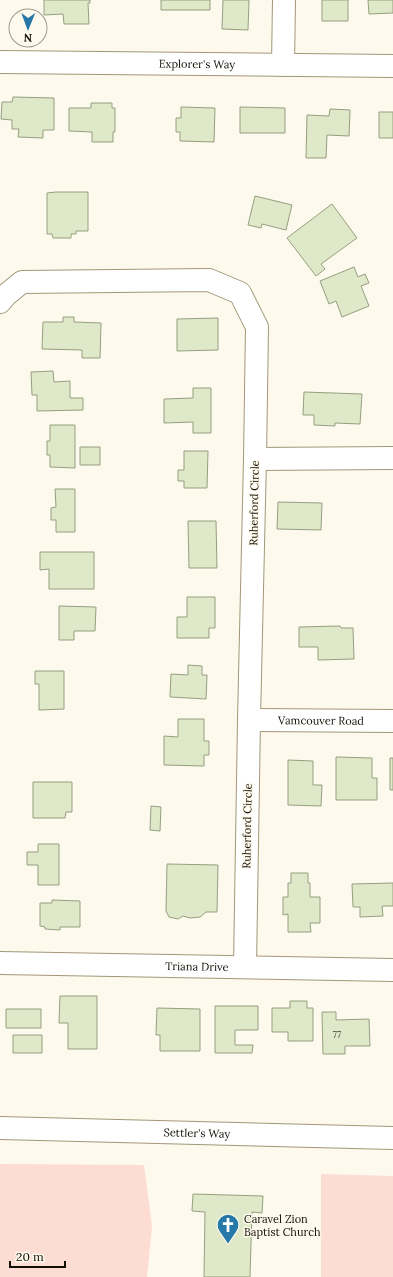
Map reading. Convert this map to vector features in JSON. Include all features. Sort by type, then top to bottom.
[{"type":"street","points":[[283,65],[284,0]]},
{"type":"street","name":"Explorer's Way","points":[[0,62],[393,66]]},
{"type":"street","name":"Ruherford Circle","points":[[0,302],[22,282],[209,280],[240,293],[257,327],[256,459],[249,720],[245,967]]},
{"type":"street","points":[[256,459],[393,458]]},
{"type":"street","name":"Vamcouver Road","points":[[249,720],[393,721]]},
{"type":"street","name":"Triana Drive","points":[[0,963],[393,970]]},
{"type":"street","name":"Settler's Way","points":[[0,1128],[393,1138]]},
{"type":"shaded area","points":[[0,1164],[144,1165],[152,1226],[147,1277],[0,1277]]},
{"type":"shaded area","points":[[321,1174],[393,1176],[393,1277],[321,1277]]},
{"type":"building","points":[[44,0],[90,0],[90,3],[88,3],[89,24],[64,24],[63,14],[48,15],[48,8],[44,8]]},
{"type":"building","points":[[161,0],[210,0],[210,10],[161,10]]},
{"type":"building","points":[[223,0],[249,0],[248,30],[222,29]]},
{"type":"building","points":[[322,0],[348,0],[348,21],[322,21]]},
{"type":"building","points":[[368,0],[393,0],[393,13],[369,14]]},
{"type":"building","points":[[13,97],[54,98],[54,130],[43,130],[43,138],[18,137],[19,129],[12,129],[12,120],[1,119],[2,102],[12,102]]},
{"type":"building","points":[[91,103],[112,103],[112,108],[115,108],[115,132],[113,132],[113,142],[92,142],[92,132],[69,131],[69,108],[91,108]]},
{"type":"building","points":[[181,107],[215,108],[214,142],[180,141],[180,132],[176,132],[176,118],[181,118]]},
{"type":"building","points":[[240,107],[285,108],[285,133],[240,133]]},
{"type":"building","points":[[330,109],[350,110],[349,136],[327,135],[326,158],[306,158],[307,115],[329,116]]},
{"type":"building","points":[[379,112],[393,112],[393,138],[379,138]]},
{"type":"building","points":[[88,192],[88,231],[76,231],[76,234],[71,234],[71,238],[53,238],[52,234],[47,234],[47,193]]},
{"type":"building","points":[[255,196],[292,205],[286,230],[262,224],[261,228],[248,225]]},
{"type":"building","points":[[332,204],[357,238],[321,264],[325,269],[316,276],[287,238]]},
{"type":"building","points":[[354,267],[358,277],[365,274],[369,283],[361,286],[369,306],[342,317],[336,301],[329,304],[320,281]]},
{"type":"building","points":[[63,317],[74,317],[74,322],[101,323],[100,358],[82,358],[82,350],[42,349],[43,322],[63,322]]},
{"type":"building","points":[[218,318],[218,350],[177,351],[177,319]]},
{"type":"building","points":[[53,371],[54,382],[70,381],[70,398],[83,398],[83,410],[37,411],[37,395],[32,395],[31,372]]},
{"type":"building","points":[[193,388],[211,388],[211,433],[193,433],[193,422],[164,423],[164,399],[193,398]]},
{"type":"building","points":[[304,392],[362,394],[360,424],[335,423],[335,426],[314,425],[314,415],[303,415]]},
{"type":"building","points":[[50,425],[75,425],[75,468],[50,467],[50,455],[47,455],[47,441],[50,441]]},
{"type":"building","points":[[80,447],[100,447],[100,465],[80,465]]},
{"type":"building","points":[[184,451],[208,451],[207,488],[184,488],[184,481],[178,481],[178,470],[184,470]]},
{"type":"building","points":[[55,489],[75,489],[75,532],[56,532],[56,520],[51,520],[51,508],[56,507]]},
{"type":"building","points":[[278,502],[322,503],[321,530],[277,529]]},
{"type":"building","points":[[188,521],[216,521],[217,568],[189,568]]},
{"type":"building","points":[[40,552],[94,552],[94,589],[49,589],[49,569],[40,570]]},
{"type":"building","points":[[187,597],[215,597],[215,628],[209,628],[209,638],[177,638],[177,617],[187,617]]},
{"type":"building","points":[[59,606],[96,607],[95,631],[74,631],[74,640],[59,640]]},
{"type":"building","points":[[340,626],[341,628],[353,628],[354,659],[318,660],[318,647],[299,647],[299,627]]},
{"type":"building","points":[[188,665],[202,666],[202,675],[207,675],[206,699],[170,697],[171,674],[188,675]]},
{"type":"building","points":[[35,671],[64,671],[64,709],[39,710],[39,684],[35,684]]},
{"type":"building","points":[[178,719],[204,719],[204,741],[209,741],[209,755],[204,755],[204,766],[164,765],[164,736],[178,737]]},
{"type":"building","points":[[336,757],[372,758],[372,778],[377,778],[377,800],[336,800]]},
{"type":"building","points":[[390,758],[393,758],[393,790],[390,790]]},
{"type":"building","points":[[288,760],[313,761],[313,785],[322,785],[321,806],[288,805]]},
{"type":"building","points":[[33,782],[72,782],[72,812],[66,812],[65,818],[33,818]]},
{"type":"building","points":[[151,806],[161,807],[160,831],[150,830]]},
{"type":"building","points":[[38,844],[59,844],[59,885],[38,885],[38,865],[27,865],[27,852],[38,852]]},
{"type":"building","points":[[167,864],[218,865],[217,912],[206,912],[200,917],[190,918],[183,916],[178,919],[169,917],[166,911]]},
{"type":"building","points":[[291,873],[308,873],[310,897],[320,897],[320,923],[310,923],[311,932],[288,932],[288,914],[283,915],[283,897],[288,897],[288,883],[291,883]]},
{"type":"building","points":[[393,883],[393,906],[382,906],[383,916],[360,917],[360,907],[353,907],[352,884]]},
{"type":"building","points":[[52,900],[80,901],[80,927],[60,927],[60,930],[45,929],[45,927],[40,926],[40,903],[52,903]]},
{"type":"building","points":[[60,996],[97,996],[97,1049],[68,1049],[68,1023],[59,1023]]},
{"type":"building","points":[[290,1001],[307,1001],[307,1008],[313,1008],[313,1041],[288,1041],[288,1032],[272,1032],[272,1008],[290,1008]]},
{"type":"building","points":[[215,1006],[258,1006],[258,1030],[235,1030],[235,1045],[253,1045],[252,1053],[215,1053]]},
{"type":"building","points":[[157,1008],[200,1009],[200,1051],[160,1051],[160,1035],[156,1035]]},
{"type":"building","points":[[6,1009],[41,1009],[41,1028],[6,1028]]},
{"type":"building","points":[[322,1012],[336,1012],[336,1020],[369,1019],[370,1046],[345,1046],[345,1054],[323,1054]]},
{"type":"building","points":[[13,1035],[42,1035],[42,1053],[13,1053]]},
{"type":"building","name":"Caravel Zion Baptist Church","points":[[193,1194],[263,1196],[262,1213],[252,1212],[250,1277],[204,1277],[205,1212],[192,1211]]},
{"type":"place","name":"Caravel Zion Baptist Church","points":[[228,1244]]}]
